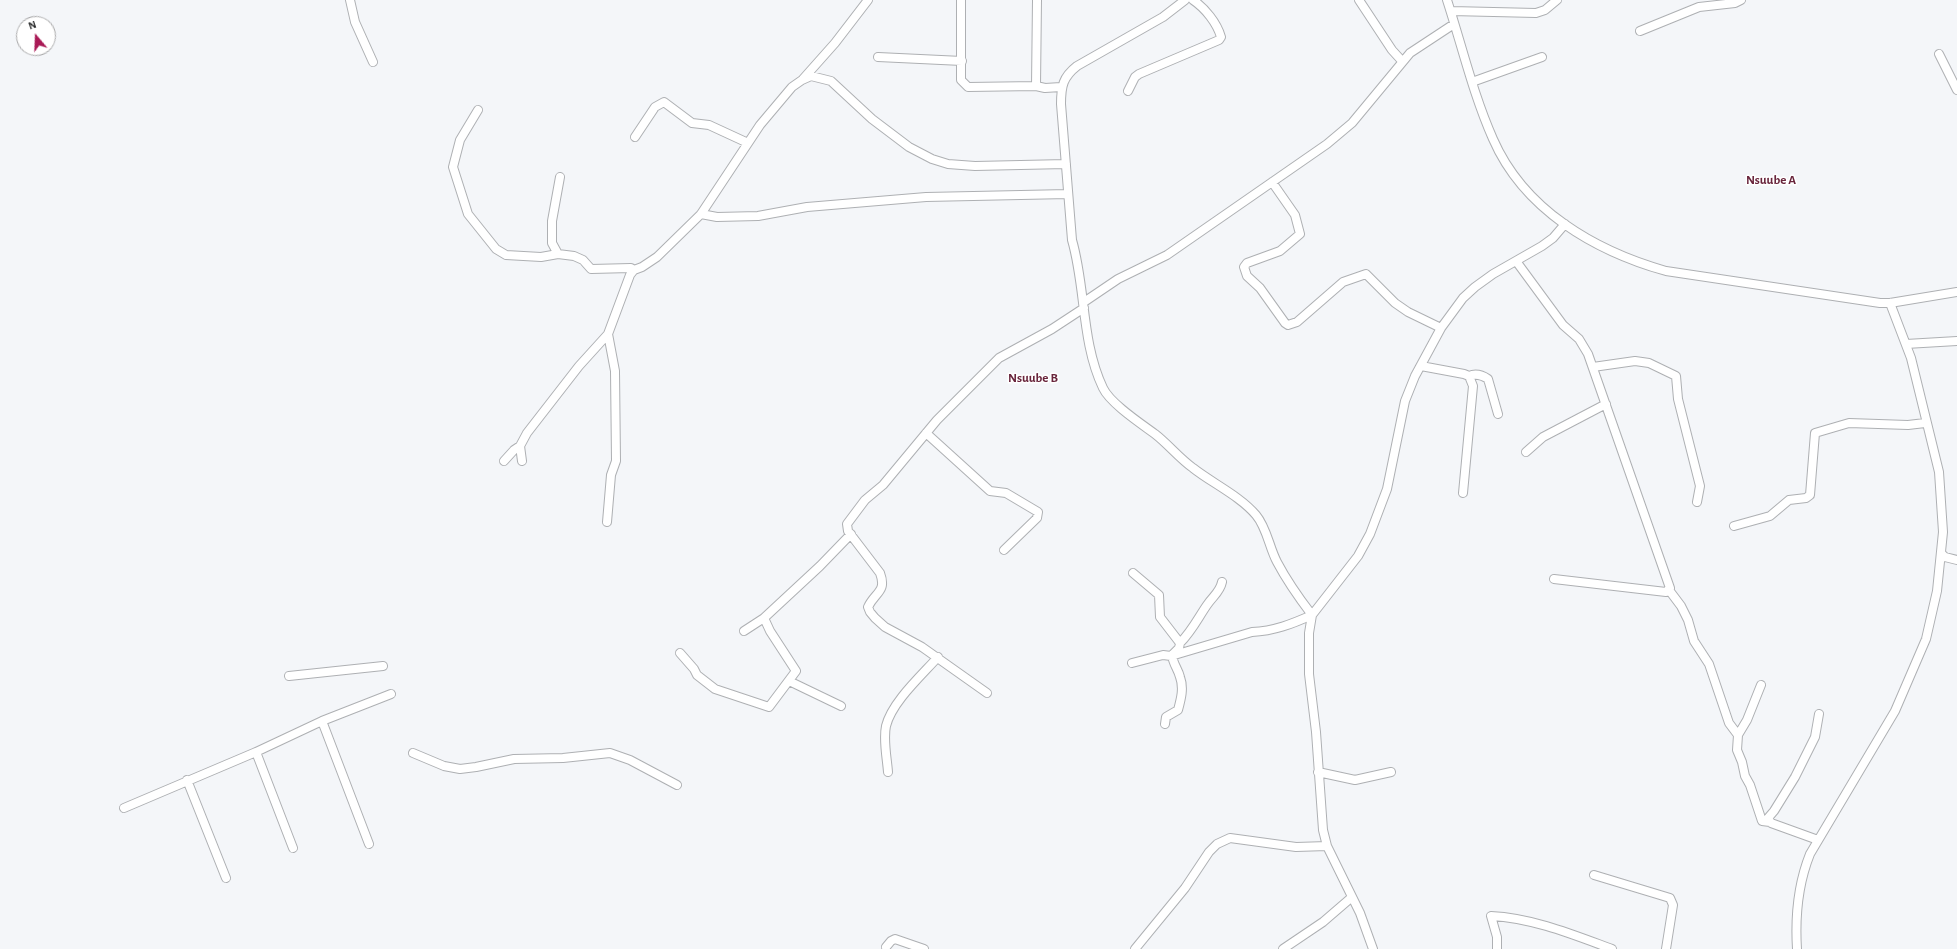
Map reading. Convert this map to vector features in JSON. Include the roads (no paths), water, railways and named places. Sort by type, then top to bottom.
[{"type":"street","points":[[350,0],[355,22],[372,62]]},
{"type":"street","points":[[802,80],[835,43],[868,0]]},
{"type":"street","points":[[961,0],[961,80],[968,87],[1061,87]]},
{"type":"street","points":[[1036,86],[1037,0]]},
{"type":"street","points":[[1185,0],[1163,17],[1077,66],[1068,73],[1061,87],[1061,104],[1072,240],[1077,255],[1086,330],[1093,364],[1104,390],[1128,415],[1165,441],[1192,467],[1228,492],[1256,515],[1276,561],[1297,595],[1312,615]]},
{"type":"street","points":[[1128,91],[1135,77],[1139,74],[1219,40],[1221,37],[1216,26],[1204,9],[1193,0]]},
{"type":"street","points":[[1359,0],[1392,50],[1402,61]]},
{"type":"street","points":[[1447,0],[1472,82],[1493,140],[1511,169],[1526,190],[1543,208],[1564,224],[1611,252],[1637,262],[1666,270],[1786,289],[1890,303],[1957,292]]},
{"type":"street","points":[[1451,11],[1536,13],[1545,10],[1556,0]]},
{"type":"street","points":[[1640,31],[1699,7],[1728,4],[1741,0]]},
{"type":"street","points":[[987,693],[922,647],[885,627],[870,612],[869,604],[881,590],[882,579],[880,573],[851,534],[847,527],[848,521],[866,500],[883,486],[936,420],[999,358],[1052,329],[1118,279],[1167,255],[1340,134],[1375,96],[1402,61],[1418,46],[1454,24]]},
{"type":"street","points":[[1938,54],[1957,90]]},
{"type":"street","points":[[878,57],[962,61]]},
{"type":"street","points":[[1472,82],[1542,57]]},
{"type":"street","points":[[504,461],[520,446],[527,433],[579,366],[608,334],[627,279],[634,270],[642,267],[657,257],[701,214],[760,125],[792,87],[802,80],[811,76],[831,81],[872,119],[910,148],[948,164],[975,166],[1066,164]]},
{"type":"street","points":[[635,138],[655,107],[664,102],[668,103],[692,123],[709,125],[748,143]]},
{"type":"street","points":[[478,110],[460,140],[453,167],[468,214],[496,249],[506,255],[541,257],[558,254],[574,256],[583,260],[591,269],[626,267],[634,270]]},
{"type":"street","points":[[558,254],[552,243],[552,221],[560,177]]},
{"type":"street","points":[[1272,182],[1295,216],[1300,234],[1280,251],[1247,263],[1244,267],[1247,276],[1260,288],[1285,323],[1288,325],[1297,322],[1344,282],[1366,274],[1396,303],[1441,328]]},
{"type":"street","points":[[701,214],[717,217],[758,216],[807,207],[926,197],[1068,194]]},
{"type":"street","points":[[1373,949],[1352,896],[1327,846],[1323,830],[1316,732],[1309,674],[1309,633],[1312,615],[1358,556],[1370,534],[1387,489],[1405,402],[1421,366],[1441,328],[1463,298],[1475,287],[1493,274],[1547,242],[1564,224]]},
{"type":"street","points":[[1516,261],[1563,325],[1585,346],[1670,584],[1669,590],[1681,606],[1688,620],[1694,641],[1709,664],[1729,723],[1738,735]]},
{"type":"street","points":[[1797,949],[1798,893],[1810,854],[1890,720],[1926,639],[1937,591],[1943,532],[1939,472],[1911,358],[1890,303]]},
{"type":"street","points":[[607,522],[611,474],[616,461],[615,371],[608,334]]},
{"type":"street","points":[[1906,344],[1957,341]]},
{"type":"street","points":[[1593,367],[1635,361],[1649,363],[1676,376],[1678,399],[1700,486],[1697,502]]},
{"type":"street","points":[[1421,366],[1469,376],[1481,375],[1488,378],[1498,414]]},
{"type":"street","points":[[1462,493],[1474,392],[1474,386],[1469,376]]},
{"type":"street","points":[[1526,452],[1543,437],[1606,404]]},
{"type":"street","points":[[1734,526],[1770,516],[1788,500],[1806,498],[1810,495],[1815,433],[1849,423],[1908,425],[1926,423]]},
{"type":"street","points":[[926,433],[990,491],[1006,493],[1038,512],[1037,518],[1004,550]]},
{"type":"street","points":[[520,446],[522,461]]},
{"type":"street","points":[[744,631],[764,618],[820,566],[851,534]]},
{"type":"street","points":[[1941,553],[1945,557],[1957,560]]},
{"type":"street","points":[[1133,573],[1159,595],[1160,617],[1180,643]]},
{"type":"street","points":[[1554,579],[1662,592],[1669,590]]},
{"type":"street","points":[[1172,655],[1179,648],[1180,643],[1192,631],[1210,601],[1220,590],[1222,582]]},
{"type":"street","points":[[1132,663],[1163,655],[1172,655],[1252,632],[1265,632],[1286,626],[1312,615]]},
{"type":"street","points":[[680,653],[694,669],[697,675],[715,689],[770,707],[796,671],[770,631],[764,618]]},
{"type":"street","points":[[1165,724],[1166,717],[1178,710],[1181,700],[1180,677],[1173,663],[1172,655]]},
{"type":"street","points":[[888,772],[886,734],[890,718],[905,694],[938,658]]},
{"type":"street","points":[[289,676],[383,666]]},
{"type":"street","points":[[789,681],[841,706]]},
{"type":"street","points":[[1761,685],[1747,720],[1738,735],[1738,750],[1745,776],[1750,785],[1762,821],[1770,822],[1818,840]]},
{"type":"street","points":[[124,808],[256,752],[322,721],[391,694]]},
{"type":"street","points":[[1770,822],[1768,815],[1774,811],[1795,777],[1815,737],[1819,714]]},
{"type":"street","points":[[322,721],[369,844]]},
{"type":"street","points":[[256,752],[293,848]]},
{"type":"street","points":[[413,753],[444,766],[460,768],[476,767],[514,759],[563,758],[610,753],[622,757],[677,785]]},
{"type":"street","points":[[1318,772],[1355,780],[1391,772]]},
{"type":"street","points":[[187,780],[226,878]]},
{"type":"street","points":[[1135,949],[1185,888],[1208,852],[1223,840],[1230,838],[1296,847],[1327,846]]},
{"type":"street","points":[[1594,874],[1670,898],[1673,905],[1666,949]]},
{"type":"street","points":[[1283,949],[1323,922],[1352,896]]},
{"type":"street","points":[[1497,949],[1497,938],[1491,916],[1530,922],[1612,949]]},
{"type":"street","points":[[886,947],[890,941],[895,939],[924,949]]},
{"type":"district","name":"Nsuube A","points":[[1771,180]]},
{"type":"district","name":"Nsuube B","points":[[1033,378]]}]
